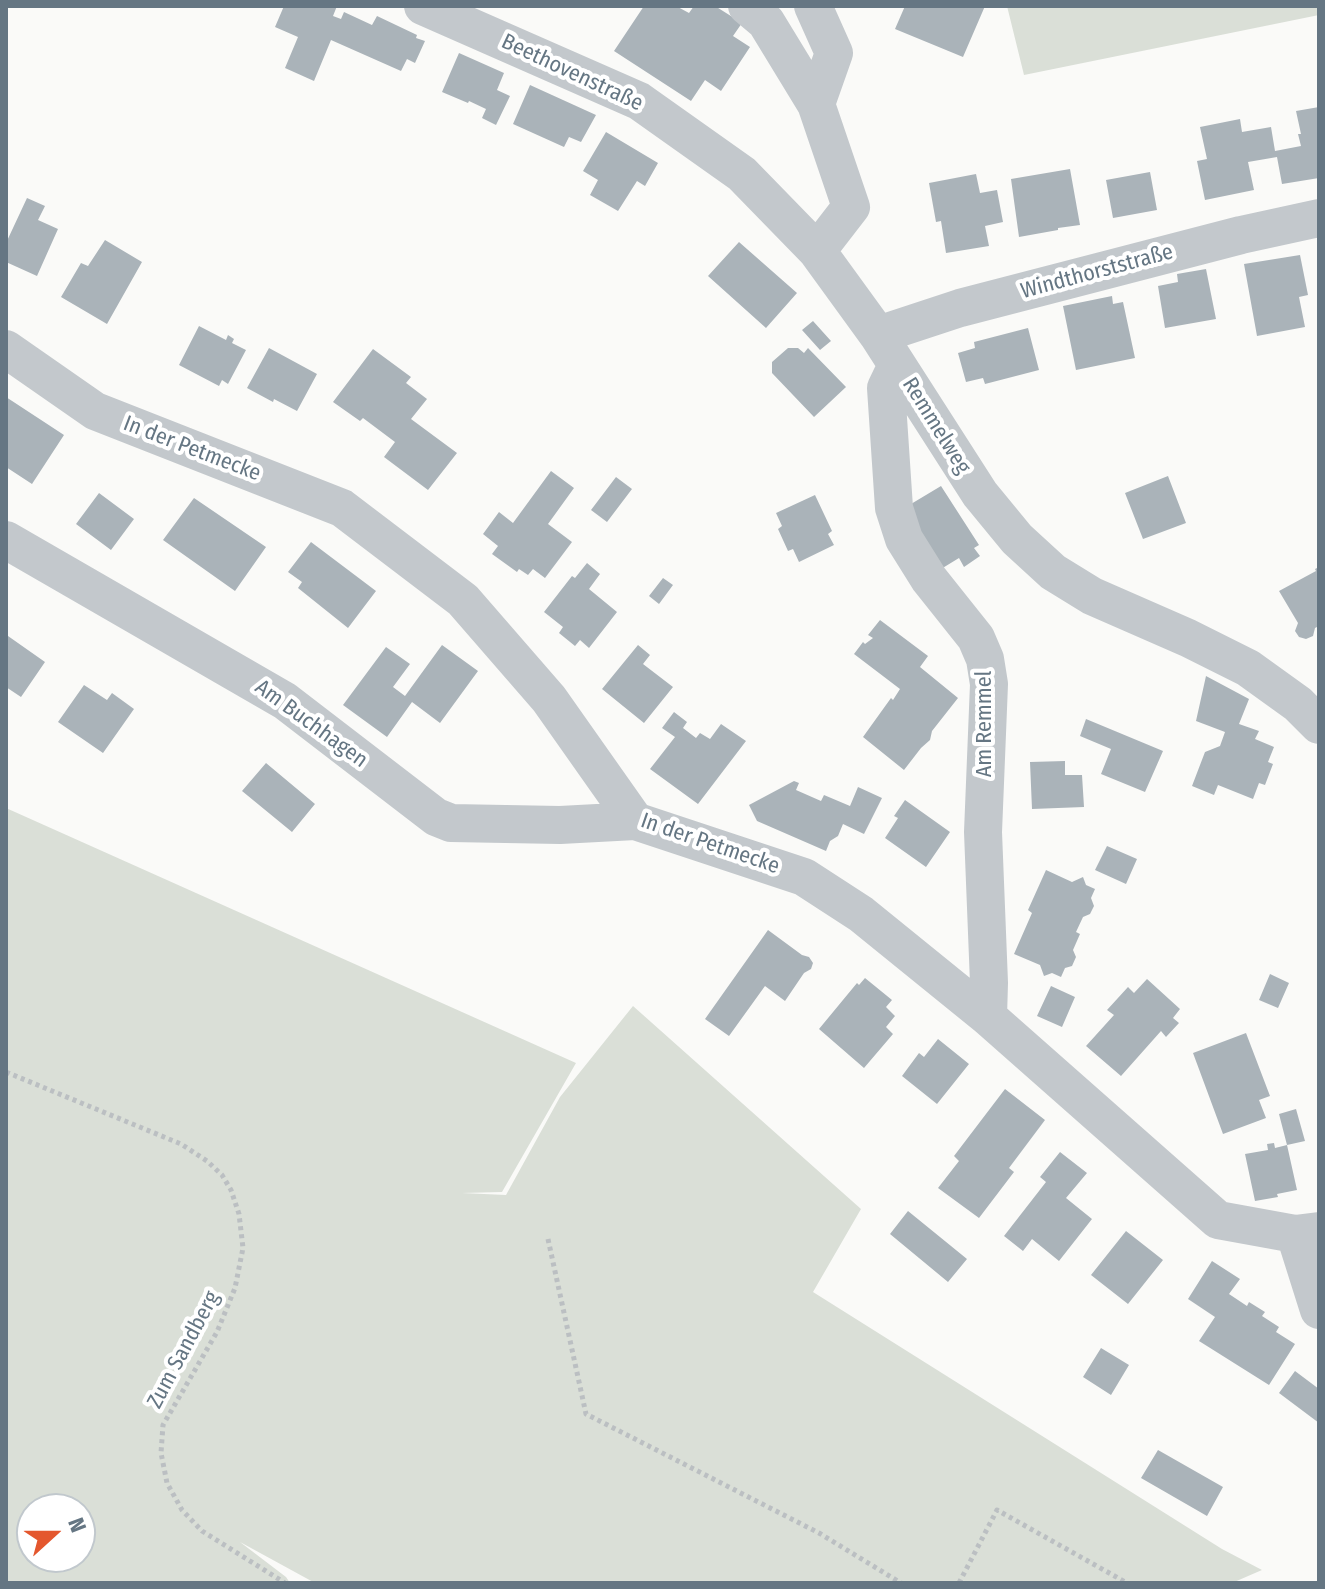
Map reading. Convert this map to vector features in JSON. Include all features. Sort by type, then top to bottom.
[{"type":"street","name":"Beethovenstraße","points":[[423,6],[639,101],[742,174],[817,251]]},
{"type":"street","points":[[747,6],[766,22],[816,104],[851,207],[817,251]]},
{"type":"street","points":[[813,6],[834,53],[816,104]]},
{"type":"street","name":"Windthorststraße","points":[[887,350],[960,308],[1241,235],[1319,218]]},
{"type":"street","name":"Remmelweg","points":[[817,251],[887,350],[980,494],[1017,539],[1053,572],[1092,596],[1248,668],[1312,707]]},
{"type":"street","name":"In der Petmecke","points":[[6,349],[95,411],[342,508],[463,600],[549,699],[635,821],[804,877],[861,914],[988,1017],[1218,1220],[1307,1233]]},
{"type":"street","name":"Am Remmel","points":[[887,350],[886,388],[894,508],[904,539],[957,616],[976,638],[985,659],[989,684],[983,832],[988,1017]]},
{"type":"street","name":"Am Buchhagen","points":[[6,540],[285,701],[436,817],[451,823],[545,825],[635,821]]},
{"type":"street","points":[[1307,1233],[1319,1310]]},
{"type":"path","name":"Zum Sandberg","points":[[6,1072],[181,1144],[207,1161],[222,1175],[231,1190],[239,1214],[243,1248],[235,1288],[217,1332],[163,1425],[161,1453],[167,1483],[182,1510],[202,1531],[285,1583]]},
{"type":"path","points":[[548,1239],[586,1414],[819,1533],[901,1583]]},
{"type":"path","points":[[959,1583],[997,1510],[1127,1583]]},
{"type":"shaded area","points":[[1007,6],[1319,6],[1319,15],[1024,75]]},
{"type":"shaded area","points":[[6,808],[576,1063],[502,1192],[462,1193],[506,1195],[560,1097],[633,1006],[861,1209],[813,1292],[1222,1549],[1262,1570],[1232,1583],[315,1583],[240,1542],[290,1583],[6,1583]]},
{"type":"building","points":[[284,6],[337,6],[333,16],[341,19],[344,12],[372,25],[377,16],[425,41],[415,63],[407,59],[401,71],[331,40],[314,81],[285,68],[298,37],[275,27]]},
{"type":"building","points":[[644,6],[676,6],[689,13],[694,6],[715,6],[742,23],[733,36],[750,47],[721,91],[705,80],[691,101],[614,51]]},
{"type":"building","points":[[905,6],[985,6],[963,57],[895,29]]},
{"type":"building","points":[[459,53],[504,73],[497,90],[510,96],[496,125],[482,118],[486,109],[442,92]]},
{"type":"building","points":[[530,85],[596,115],[581,142],[569,137],[564,147],[513,124]]},
{"type":"building","points":[[1319,107],[1319,178],[1282,184],[1277,157],[1248,162],[1254,190],[1205,200],[1197,161],[1207,159],[1200,127],[1240,119],[1242,132],[1271,127],[1275,151],[1301,146],[1296,111]]},
{"type":"building","points":[[606,132],[658,163],[645,186],[637,181],[618,211],[590,195],[598,180],[583,171]]},
{"type":"building","points":[[1070,169],[1080,225],[1019,237],[1011,179]]},
{"type":"building","points":[[1150,172],[1157,210],[1113,218],[1106,180]]},
{"type":"building","points":[[976,174],[980,193],[997,190],[1003,222],[985,226],[989,246],[946,253],[941,221],[936,222],[929,183]]},
{"type":"building","points":[[27,198],[45,206],[38,220],[58,229],[37,276],[6,262],[6,243]]},
{"type":"building","points":[[105,240],[142,262],[107,324],[61,297],[81,263],[88,266]]},
{"type":"building","points":[[739,242],[797,293],[766,328],[708,276]]},
{"type":"building","points":[[1300,255],[1308,295],[1299,297],[1305,327],[1257,336],[1244,264]]},
{"type":"building","points":[[1206,269],[1216,319],[1165,328],[1158,286],[1178,282],[1177,274]]},
{"type":"building","points":[[1112,296],[1113,304],[1123,302],[1135,358],[1076,370],[1063,306]]},
{"type":"building","points":[[813,321],[831,341],[820,350],[802,330]]},
{"type":"building","points":[[199,326],[226,340],[228,335],[234,339],[232,343],[246,350],[228,384],[222,380],[219,386],[179,365]]},
{"type":"building","points":[[1028,328],[1039,370],[985,384],[983,378],[966,382],[958,353],[975,348],[974,342]]},
{"type":"building","points":[[269,348],[317,374],[297,411],[247,388]]},
{"type":"building","points":[[788,348],[798,348],[804,353],[808,348],[846,387],[814,417],[772,373],[772,362]]},
{"type":"building","points":[[373,349],[411,377],[406,383],[427,399],[411,419],[457,453],[428,490],[384,457],[395,442],[363,418],[360,421],[333,402]]},
{"type":"building","points":[[6,397],[64,435],[32,484],[6,467]]},
{"type":"building","points":[[551,471],[574,488],[548,524],[572,542],[545,578],[533,569],[528,575],[519,569],[517,572],[492,554],[498,546],[483,534],[499,512],[513,523]]},
{"type":"building","points":[[1168,476],[1186,523],[1143,539],[1125,493]]},
{"type":"building","points":[[616,477],[632,489],[607,522],[591,510]]},
{"type":"building","points":[[941,486],[979,545],[974,548],[980,556],[964,567],[959,558],[941,569],[906,507]]},
{"type":"building","points":[[99,493],[134,519],[111,550],[76,524]]},
{"type":"building","points":[[815,495],[832,531],[828,534],[834,545],[799,562],[793,549],[788,551],[778,529],[782,526],[776,513]]},
{"type":"building","points":[[194,498],[266,547],[235,591],[163,540]]},
{"type":"building","points":[[311,542],[376,591],[348,628],[298,588],[302,582],[288,572]]},
{"type":"building","points":[[587,563],[600,574],[589,589],[617,612],[589,648],[580,640],[575,646],[559,633],[563,627],[544,612],[572,576],[575,578]]},
{"type":"building","points":[[1319,567],[1319,626],[1315,628],[1313,636],[1306,639],[1299,637],[1295,631],[1298,623],[1279,591]]},
{"type":"building","points":[[663,578],[673,585],[659,604],[649,596]]},
{"type":"building","points":[[880,620],[928,656],[920,667],[958,698],[932,731],[930,740],[904,770],[863,737],[900,689],[854,654],[863,642],[865,644],[873,638],[868,635]]},
{"type":"building","points":[[8,636],[45,662],[21,697],[6,687]]},
{"type":"building","points":[[442,645],[478,671],[440,723],[412,702],[387,737],[343,705],[386,647],[410,664],[393,687],[405,696]]},
{"type":"building","points":[[638,645],[650,655],[643,664],[673,687],[644,723],[602,689]]},
{"type":"building","points":[[1206,676],[1249,699],[1239,724],[1259,731],[1255,739],[1274,747],[1268,762],[1273,764],[1265,785],[1259,783],[1253,799],[1218,785],[1214,795],[1192,786],[1205,752],[1220,746],[1225,732],[1196,721]]},
{"type":"building","points":[[84,685],[107,700],[112,693],[134,709],[103,753],[58,722]]},
{"type":"building","points":[[674,712],[687,722],[683,728],[696,738],[700,733],[710,739],[721,724],[746,741],[698,804],[650,769],[675,737],[662,728]]},
{"type":"building","points":[[1086,719],[1163,751],[1145,792],[1101,774],[1111,749],[1080,736]]},
{"type":"building","points":[[1065,761],[1065,775],[1082,775],[1084,807],[1032,809],[1030,762]]},
{"type":"building","points":[[266,763],[315,804],[292,832],[242,791]]},
{"type":"building","points":[[794,781],[799,783],[796,790],[821,801],[824,795],[850,806],[858,787],[882,798],[864,834],[843,824],[826,851],[757,821],[749,805]]},
{"type":"building","points":[[905,800],[950,832],[926,867],[885,838]]},
{"type":"building","points":[[1107,846],[1137,859],[1126,884],[1095,870]]},
{"type":"building","points":[[1046,870],[1072,882],[1083,877],[1086,885],[1095,889],[1091,898],[1094,906],[1090,914],[1083,917],[1076,932],[1080,934],[1073,950],[1076,957],[1061,977],[1052,973],[1044,976],[1040,965],[1014,954],[1032,913],[1028,910]]},
{"type":"building","points":[[768,930],[809,957],[813,963],[811,969],[804,973],[785,1001],[765,986],[729,1036],[705,1019]]},
{"type":"building","points":[[1270,974],[1289,983],[1278,1008],[1259,1000]]},
{"type":"building","points":[[865,978],[892,1000],[886,1007],[895,1016],[886,1027],[893,1034],[864,1068],[819,1029],[857,983],[859,985]]},
{"type":"building","points":[[1147,979],[1180,1009],[1173,1018],[1179,1023],[1166,1037],[1161,1031],[1121,1076],[1086,1046],[1114,1015],[1107,1010],[1128,987],[1134,993]]},
{"type":"building","points":[[1051,986],[1075,997],[1062,1027],[1037,1016]]},
{"type":"building","points":[[1246,1033],[1270,1096],[1259,1100],[1266,1118],[1223,1134],[1193,1053]]},
{"type":"building","points":[[938,1039],[969,1064],[937,1104],[902,1076],[919,1053],[924,1057]]},
{"type":"building","points":[[1005,1089],[1045,1120],[1009,1168],[1014,1172],[979,1218],[938,1188],[959,1161],[954,1156]]},
{"type":"building","points":[[1296,1109],[1305,1141],[1287,1145],[1279,1114]]},
{"type":"building","points":[[1274,1143],[1275,1148],[1287,1145],[1297,1190],[1255,1201],[1245,1154],[1268,1150],[1267,1144]]},
{"type":"building","points":[[1060,1152],[1087,1173],[1066,1198],[1092,1219],[1059,1261],[1032,1239],[1023,1251],[1004,1236],[1046,1182],[1040,1177]]},
{"type":"building","points":[[908,1211],[967,1259],[948,1282],[890,1234]]},
{"type":"building","points":[[1126,1231],[1163,1260],[1128,1304],[1091,1275]]},
{"type":"building","points":[[1212,1261],[1240,1279],[1229,1294],[1247,1306],[1249,1302],[1265,1312],[1262,1316],[1279,1327],[1276,1332],[1295,1344],[1269,1385],[1199,1341],[1215,1317],[1188,1299]]},
{"type":"building","points":[[1101,1348],[1129,1365],[1111,1395],[1083,1377]]},
{"type":"building","points":[[1295,1371],[1319,1389],[1319,1423],[1279,1393]]},
{"type":"building","points":[[1158,1450],[1223,1487],[1207,1516],[1141,1478]]}]
